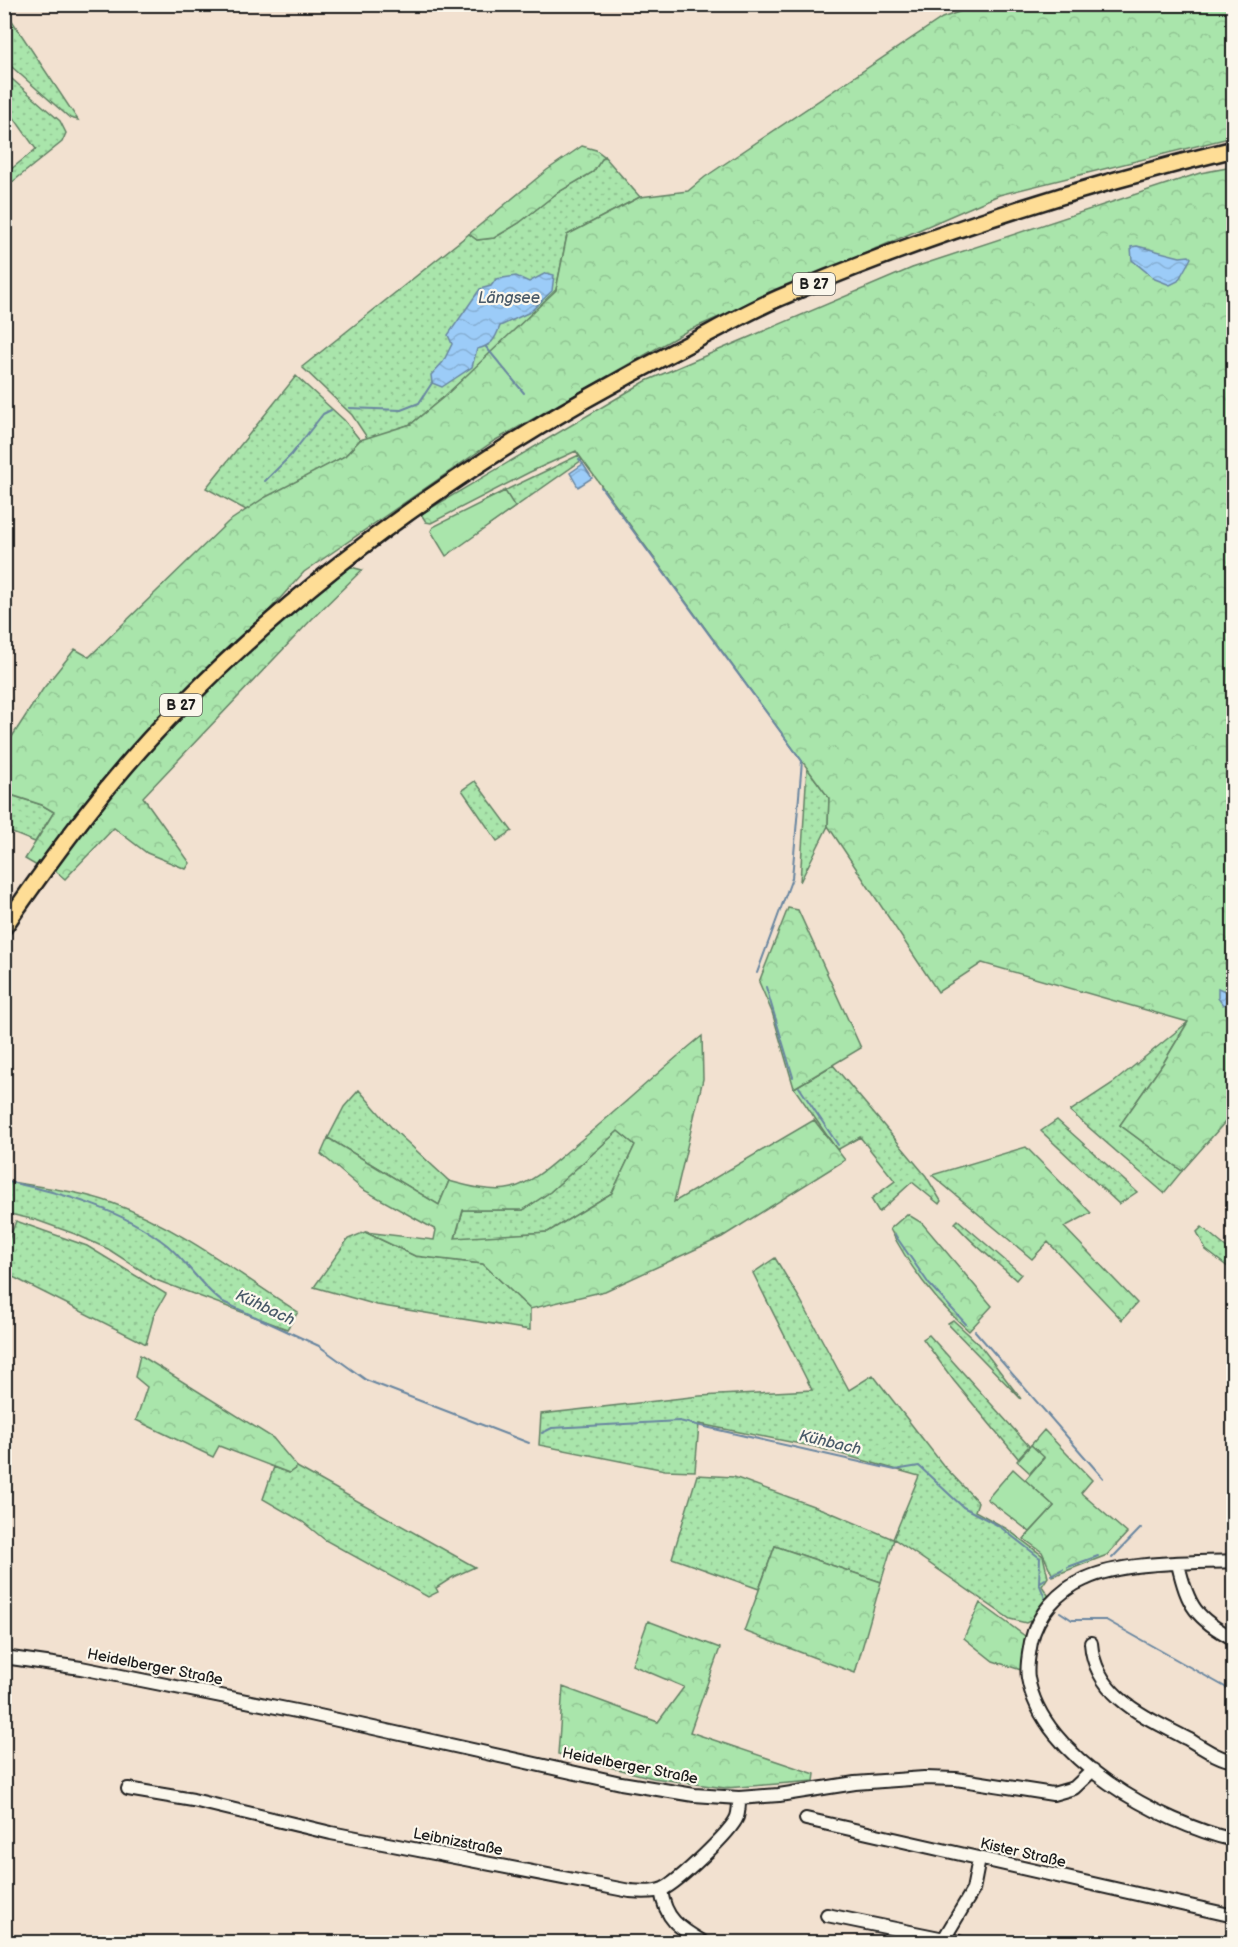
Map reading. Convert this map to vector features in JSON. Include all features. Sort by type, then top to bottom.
[{"type":"main road","name":"B 27","points":[[4,927],[119,774],[180,707],[244,645],[300,595],[397,521],[510,444],[629,374],[776,299],[923,242],[1065,193],[1233,149]]},
{"type":"street","points":[[1233,1561],[1178,1564],[1108,1572],[1087,1578],[1056,1598],[1033,1633],[1027,1660],[1028,1678],[1034,1697],[1062,1740],[1092,1770],[1119,1790],[1170,1818],[1233,1840]]},
{"type":"street","points":[[1178,1564],[1190,1602],[1197,1613],[1208,1625],[1233,1640]]},
{"type":"street","points":[[1091,1643],[1093,1664],[1104,1682],[1132,1709],[1233,1761]]},
{"type":"street","name":"Heidelberger Straße","points":[[4,1657],[81,1668],[306,1713],[621,1783],[694,1795],[739,1798],[896,1778],[956,1779],[1053,1794],[1074,1788],[1092,1770]]},
{"type":"street","name":"Leibnizstraße","points":[[128,1789],[193,1800],[332,1833],[630,1891],[661,1890]]},
{"type":"street","points":[[703,1942],[669,1916],[664,1908],[661,1890],[683,1875],[734,1822],[739,1798]]},
{"type":"street","name":"Kister Straße","points":[[806,1819],[1233,1916]]},
{"type":"street","points":[[943,1941],[973,1890],[979,1859]]},
{"type":"street","points":[[827,1915],[943,1941],[959,1942]]},
{"type":"green space","points":[[981,4],[1233,5],[1233,137],[999,195],[687,331],[494,441],[304,572],[264,616],[174,703],[110,773],[37,866],[25,859],[54,812],[42,805],[5,793],[4,749],[43,689],[75,649],[89,657],[228,522],[264,498],[345,456],[360,440],[411,424],[445,396],[556,290],[567,235],[640,197],[688,191],[705,177],[942,18]]},
{"type":"green space","points":[[4,10],[78,120],[70,118],[5,61]]},
{"type":"green space","points":[[5,73],[60,121],[66,133],[62,142],[5,188],[5,174],[36,149],[5,105]]},
{"type":"green space","points":[[582,146],[596,150],[604,156],[593,172],[557,193],[519,223],[494,238],[477,240],[469,234],[547,170]]},
{"type":"green space","points":[[604,156],[640,197],[567,235],[556,290],[543,305],[445,396],[411,424],[368,439],[352,415],[302,367],[469,234],[477,240],[494,238],[519,223],[557,193],[593,172]]},
{"type":"green space","points":[[1233,167],[1233,1113],[1182,1171],[1120,1125],[1164,1062],[1188,1022],[982,963],[938,992],[828,826],[829,798],[576,451],[431,523],[426,522],[421,514],[646,381],[912,268],[1200,173]]},
{"type":"green space","points":[[296,376],[344,420],[360,440],[345,456],[246,510],[206,488]]},
{"type":"green space","points":[[579,455],[582,460],[488,526],[481,502]]},
{"type":"green space","points":[[505,491],[515,507],[446,556],[431,531],[433,527]]},
{"type":"green space","points":[[347,566],[362,570],[312,619],[143,797],[190,863],[186,869],[147,853],[114,828],[65,879],[52,868],[119,786],[191,708],[267,635]]},
{"type":"green space","points":[[807,768],[829,798],[828,826],[800,882]]},
{"type":"green space","points":[[475,781],[512,831],[497,841],[462,790]]},
{"type":"green space","points":[[4,793],[42,805],[54,812],[35,842],[5,830]]},
{"type":"green space","points":[[788,908],[798,910],[861,1048],[794,1088],[772,1012],[759,982]]},
{"type":"green space","points":[[1188,1022],[1164,1062],[1120,1125],[1182,1171],[1164,1193],[1070,1111],[1113,1083]]},
{"type":"green space","points":[[702,1036],[703,1079],[674,1202],[814,1120],[845,1160],[722,1237],[605,1291],[530,1309],[483,1264],[415,1256],[365,1232],[434,1240],[436,1230],[362,1189],[321,1154],[328,1138],[439,1205],[449,1181],[488,1189],[512,1188],[528,1182],[549,1167]],"holes":[[[618,1131],[635,1145],[612,1193],[548,1232],[455,1238],[463,1210],[523,1210],[550,1192]]]},
{"type":"green space","points":[[833,1065],[926,1176],[941,1201],[939,1204],[912,1182],[879,1212],[871,1199],[895,1181],[860,1137],[837,1150],[794,1088]]},
{"type":"green space","points":[[359,1090],[392,1128],[449,1181],[439,1205],[328,1138],[344,1107]]},
{"type":"green space","points":[[1057,1120],[1137,1192],[1119,1204],[1041,1131]]},
{"type":"green space","points":[[618,1131],[635,1145],[612,1193],[548,1232],[455,1239],[463,1210],[523,1210],[550,1192]]},
{"type":"green space","points":[[1026,1147],[1091,1213],[1064,1227],[1137,1303],[1122,1320],[1048,1242],[1032,1259],[932,1175]]},
{"type":"green space","points":[[5,1181],[86,1195],[137,1213],[208,1252],[298,1312],[287,1329],[156,1280],[108,1249],[75,1234],[36,1220],[5,1213]]},
{"type":"green space","points":[[907,1214],[922,1223],[992,1306],[969,1331],[925,1284],[890,1229]]},
{"type":"green space","points":[[958,1220],[1021,1274],[1016,1280],[967,1237],[955,1223]]},
{"type":"green space","points":[[16,1221],[87,1246],[166,1294],[154,1315],[146,1344],[5,1273],[5,1250]]},
{"type":"green space","points":[[1202,1227],[1233,1253],[1233,1271],[1206,1250],[1197,1232]]},
{"type":"green space","points":[[365,1232],[415,1256],[483,1264],[530,1309],[530,1330],[377,1305],[314,1287],[348,1239]]},
{"type":"green space","points":[[775,1258],[849,1390],[873,1375],[943,1465],[978,1502],[975,1511],[1007,1529],[1043,1556],[1048,1577],[1042,1586],[1050,1598],[1036,1618],[1026,1623],[1010,1619],[894,1539],[881,1582],[775,1546],[759,1589],[672,1558],[697,1475],[734,1477],[827,1511],[893,1539],[919,1476],[816,1447],[699,1424],[695,1471],[665,1470],[539,1445],[541,1414],[700,1396],[812,1390],[753,1273]]},
{"type":"green space","points":[[953,1320],[979,1344],[1021,1399],[949,1325],[948,1323]]},
{"type":"green space","points":[[929,1335],[1029,1446],[1018,1458],[954,1381],[923,1339]]},
{"type":"green space","points":[[140,1355],[273,1438],[297,1467],[289,1473],[219,1446],[213,1457],[136,1420],[147,1387],[135,1377]]},
{"type":"green space","points":[[1044,1430],[1092,1480],[1081,1493],[1127,1533],[1107,1555],[1053,1576],[1042,1552],[1024,1539],[1054,1506],[1025,1480],[1044,1458],[1031,1445]]},
{"type":"green space","points":[[1031,1445],[1044,1457],[1030,1473],[1017,1461]]},
{"type":"green space","points":[[274,1467],[289,1473],[297,1467],[475,1567],[453,1577],[436,1588],[438,1592],[428,1597],[325,1540],[303,1522],[263,1499]]},
{"type":"green space","points":[[1013,1469],[1054,1506],[1030,1532],[987,1499]]},
{"type":"green space","points":[[775,1546],[881,1582],[855,1673],[744,1631]]},
{"type":"green space","points":[[980,1603],[1025,1636],[1021,1670],[993,1661],[964,1638]]},
{"type":"green space","points":[[648,1621],[720,1648],[690,1732],[815,1774],[814,1781],[725,1788],[653,1778],[558,1754],[563,1687],[658,1722],[684,1687],[632,1665]]},
{"type":"water","points":[[1137,246],[1191,258],[1178,281],[1170,285],[1155,279],[1132,260],[1131,247]]},
{"type":"water","name":"Längsee","points":[[546,273],[554,275],[552,291],[530,312],[500,326],[492,342],[477,349],[472,367],[442,387],[432,383],[431,375],[443,362],[452,344],[448,335],[480,289],[491,286],[496,279],[516,276],[529,282]]},
{"type":"water","points":[[583,464],[592,478],[578,487],[570,473]]},
{"type":"water","points":[[1218,988],[1232,994],[1233,1002],[1223,1005],[1218,998]]},
{"type":"waterway","points":[[486,347],[524,393]]},
{"type":"waterway","points":[[349,408],[401,410],[419,403],[432,383]]},
{"type":"waterway","points":[[265,481],[291,455],[323,414],[331,410]]},
{"type":"waterway","points":[[579,459],[583,464]]},
{"type":"waterway","points":[[601,487],[802,761],[792,878],[757,973]]},
{"type":"waterway","points":[[766,987],[793,1077]]},
{"type":"waterway","points":[[799,1087],[838,1145]]},
{"type":"waterway","name":"Kühbach","points":[[4,1181],[68,1197],[130,1221],[167,1245],[221,1301],[319,1346],[366,1380],[529,1443]]},
{"type":"waterway","points":[[895,1235],[929,1284],[966,1324]]},
{"type":"waterway","points":[[975,1331],[1103,1478]]},
{"type":"waterway","name":"Kühbach","points":[[542,1433],[552,1428],[679,1421],[895,1470],[919,1466],[963,1507],[999,1526],[1040,1558],[1039,1583],[1046,1601]]},
{"type":"waterway","points":[[1112,1558],[1141,1528]]},
{"type":"waterway","points":[[1068,1567],[1098,1556]]},
{"type":"waterway","points":[[1051,1575],[1063,1569]]},
{"type":"waterway","name":"Kühbach","points":[[1039,1583],[1045,1579]]},
{"type":"waterway","name":"Kühbach","points":[[1060,1612],[1072,1620],[1106,1620],[1234,1692]]}]
